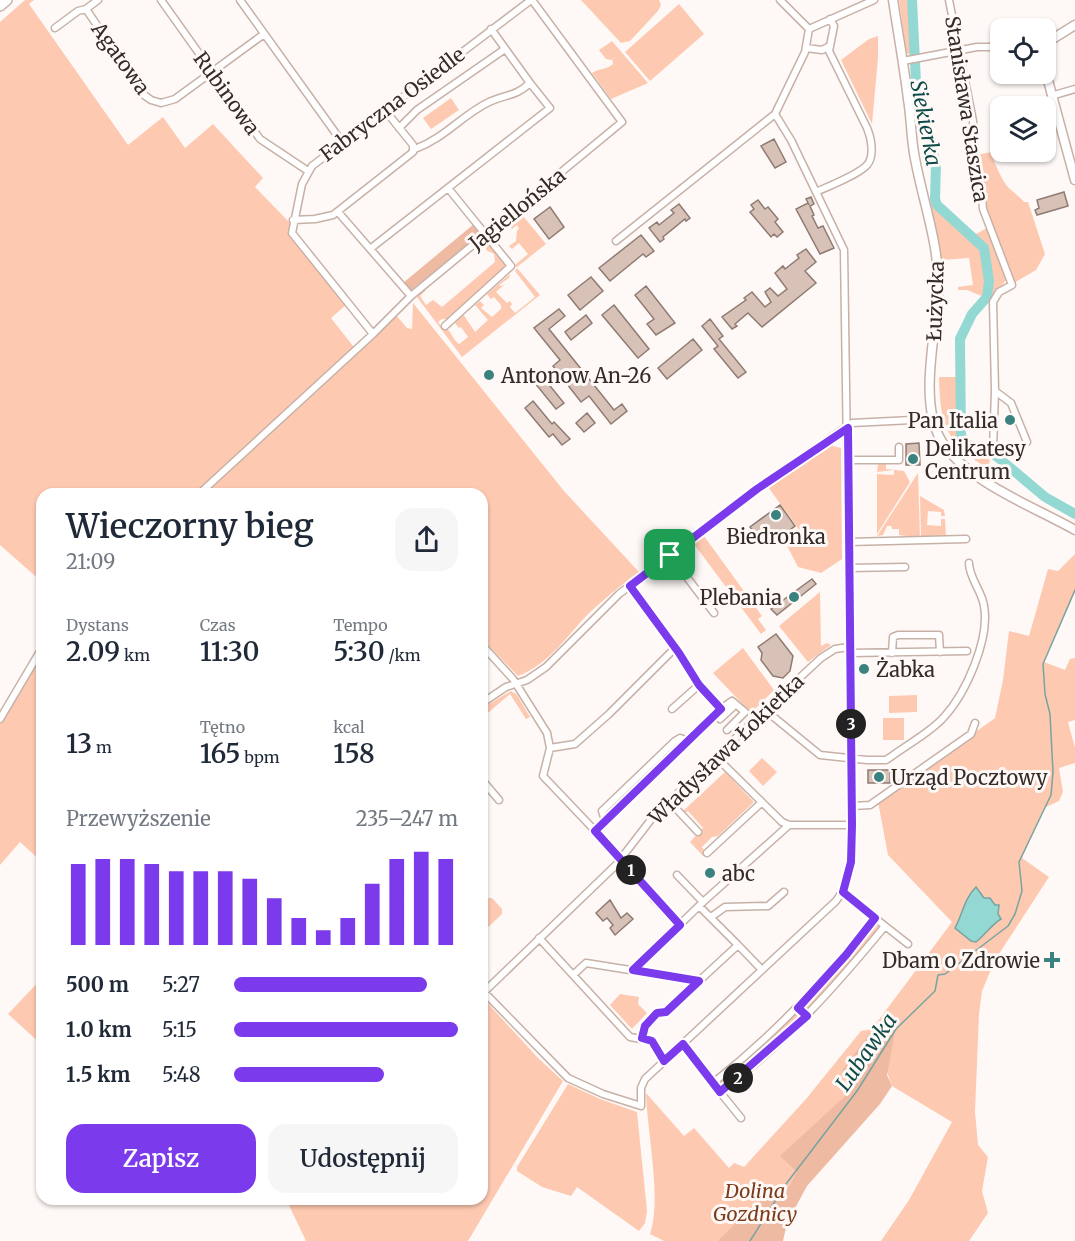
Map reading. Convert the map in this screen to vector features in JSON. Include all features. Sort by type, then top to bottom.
[{"type":"main road","points":[[0,6],[7,0]]},
{"type":"street","name":"Agatowa","points":[[55,28],[98,0]]},
{"type":"street","name":"Rubinowa","points":[[160,0],[260,140],[308,171]]},
{"type":"street","points":[[240,0],[342,142]]},
{"type":"street","name":"Fabryczna Osiedle","points":[[373,334],[292,235],[293,220],[302,184],[308,171],[342,142],[532,0]]},
{"type":"street","name":"Jagiellońska","points":[[206,488],[373,334],[411,296],[622,122],[532,0]]},
{"type":"street","points":[[780,0],[809,28]]},
{"type":"street","points":[[809,28],[874,0]]},
{"type":"street","name":"Łużycka","points":[[893,0],[907,60],[913,151],[938,261],[938,295],[931,373],[932,419],[944,445],[963,465],[990,484],[1075,530]]},
{"type":"street","name":"Stanisława Staszica","points":[[949,0],[973,121],[974,158],[981,185],[983,209],[1012,285],[999,292],[993,302],[995,391]]},
{"type":"street","name":"Agatowa","points":[[86,9],[144,95],[151,100],[161,103],[175,99],[213,73]]},
{"type":"street","points":[[816,192],[864,167],[870,158],[869,133],[829,51],[834,26],[830,19]]},
{"type":"street","points":[[1056,37],[1075,25]]},
{"type":"street","points":[[616,241],[776,114],[806,48],[809,28]]},
{"type":"street","points":[[370,249],[550,108],[491,29]]},
{"type":"street","points":[[213,73],[264,34]]},
{"type":"street","points":[[806,48],[822,50],[830,46]]},
{"type":"street","points":[[907,60],[977,47],[990,47]]},
{"type":"street","points":[[399,128],[417,110],[505,49]]},
{"type":"street","points":[[293,220],[328,218],[415,149],[438,139],[487,104],[515,95],[530,83]]},
{"type":"street","points":[[1048,84],[1051,96],[1075,89]]},
{"type":"street","points":[[384,110],[415,149]]},
{"type":"street","points":[[488,996],[564,1075],[586,1088],[641,1106],[643,1083],[828,909],[843,892],[851,862],[852,825],[844,250],[776,114]]},
{"type":"street","points":[[1056,114],[1075,180]]},
{"type":"street","points":[[445,326],[511,268],[448,188]]},
{"type":"street","points":[[338,212],[411,296]]},
{"type":"street","points":[[995,391],[1011,403],[1027,442]]},
{"type":"street","points":[[993,449],[995,391]]},
{"type":"street","points":[[488,699],[506,687],[527,680],[559,656],[606,606],[630,586],[757,489],[854,422],[932,419]]},
{"type":"street","points":[[847,460],[899,460],[899,447]]},
{"type":"street","points":[[848,542],[966,539]]},
{"type":"street","points":[[670,555],[714,614]]},
{"type":"street","points":[[765,710],[817,754],[851,760],[886,760],[892,756],[943,719],[970,676],[984,627],[984,607],[969,571],[969,563]]},
{"type":"street","points":[[848,568],[905,567]]},
{"type":"street","points":[[630,586],[699,684],[721,709]]},
{"type":"street","points":[[892,652],[893,637],[898,634],[939,635],[940,652]]},
{"type":"street","points":[[550,748],[575,744],[609,714],[675,648]]},
{"type":"street","name":"Władysława Łokietka","points":[[488,986],[622,859],[646,825],[669,801],[820,658],[835,649],[892,652],[968,651]]},
{"type":"street","points":[[488,652],[516,684],[547,733],[550,748],[543,776],[622,859],[654,899],[680,925]]},
{"type":"street","points":[[0,719],[36,658]]},
{"type":"street","points":[[672,709],[699,684]]},
{"type":"street","points":[[595,831],[732,701],[745,712],[727,730]]},
{"type":"street","points":[[716,715],[720,719],[733,707]]},
{"type":"street","points":[[852,806],[870,805],[894,789],[971,734],[975,723]]},
{"type":"street","points":[[716,757],[775,818],[789,825],[852,825]]},
{"type":"street","points":[[488,787],[499,800]]},
{"type":"street","points":[[669,801],[698,832]]},
{"type":"street","points":[[707,853],[761,803]]},
{"type":"street","points":[[633,970],[701,904],[789,825]]},
{"type":"street","points":[[677,875],[711,918],[762,970]]},
{"type":"street","points":[[711,918],[726,908],[768,906],[784,892]]},
{"type":"street","points":[[843,892],[908,944]]},
{"type":"street","points":[[713,1083],[766,1039],[798,1008],[846,955],[875,918]]},
{"type":"street","points":[[720,1092],[807,1016],[885,926]]},
{"type":"street","points":[[539,938],[630,1037],[652,1041],[664,1061]]},
{"type":"street","points":[[642,1038],[645,1026],[657,1013],[666,1012],[738,945]]},
{"type":"street","points":[[573,975],[586,963],[699,981]]},
{"type":"street","points":[[798,1008],[807,1016]]},
{"type":"street","points":[[683,1044],[741,1118]]},
{"type":"green space","points":[[25,0],[34,0],[29,4],[128,145],[163,117],[185,148],[213,124],[263,178],[255,187],[290,223],[288,233],[346,305],[331,318],[357,351],[396,315],[407,328],[412,329],[413,303],[564,491],[639,572],[588,614],[539,665],[518,676],[488,645],[488,488],[36,488],[36,577],[0,545],[0,22]]},
{"type":"green space","points":[[581,0],[659,0],[661,5],[630,41],[621,43]]},
{"type":"green space","points":[[899,0],[907,0],[913,55],[906,51]]},
{"type":"green space","points":[[679,4],[704,34],[650,81],[625,52]]},
{"type":"green space","points":[[878,36],[872,124],[841,60],[869,39]]},
{"type":"green space","points":[[612,41],[648,83],[611,99],[592,73],[613,64],[612,60],[616,57],[611,60],[606,59],[599,50]]},
{"type":"green space","points":[[451,98],[459,110],[431,129],[423,118]]},
{"type":"green space","points":[[990,152],[990,162],[995,162],[1007,185],[1024,202],[1028,202],[1045,254],[1036,270],[1014,283],[985,205],[984,187],[977,155]]},
{"type":"green space","points":[[930,200],[980,247],[987,283],[984,297],[967,290],[958,290],[958,287],[973,285],[969,258],[942,260]]},
{"type":"green space","points":[[519,211],[546,244],[517,267],[515,265],[528,254],[519,243],[512,249],[509,246],[516,241],[519,228],[517,225],[512,229],[506,228],[503,224]]},
{"type":"green space","points":[[987,228],[1007,279],[992,298],[987,250],[976,234]]},
{"type":"green space","points":[[483,240],[487,241],[507,268],[449,319],[442,319],[438,322],[444,330],[446,328],[459,344],[468,337],[455,323],[463,314],[475,332],[488,320],[475,305],[480,301],[484,305],[481,308],[492,317],[501,309],[501,305],[494,297],[491,299],[487,294],[510,274],[509,278],[499,285],[505,284],[496,292],[507,303],[510,301],[512,304],[510,307],[515,313],[535,297],[515,271],[517,268],[540,295],[462,357],[417,297],[425,288],[426,290],[420,296],[426,305],[433,300],[442,307],[495,262],[494,254],[486,250],[487,243],[483,241],[481,245],[478,244]]},
{"type":"green space","points":[[939,377],[958,377],[960,438],[972,452],[990,460],[988,469],[963,450],[948,431],[941,408]]},
{"type":"green space","points":[[829,445],[841,448],[842,559],[821,573],[798,567],[785,542],[800,531],[768,487]]},
{"type":"green space","points":[[886,462],[886,469],[904,471],[910,482],[877,534],[877,474],[894,475],[894,470],[877,472],[878,464]]},
{"type":"green space","points":[[918,473],[920,538],[899,535],[899,529],[892,529],[891,526],[887,526],[883,535],[877,536]]},
{"type":"green space","points":[[920,496],[944,510],[945,516],[941,516],[941,512],[928,511],[927,525],[941,526],[941,519],[945,519],[946,536],[921,538]]},
{"type":"green space","points":[[704,536],[762,616],[758,619],[766,630],[761,634],[694,544]]},
{"type":"green space","name":"Dolina Gozdnicy","points":[[1075,554],[1075,591],[1044,662],[1065,670],[1070,659],[1075,658],[1075,720],[1068,722],[1075,748],[1075,763],[1059,768],[1063,792],[1059,801],[1044,808],[1022,858],[1049,877],[995,960],[982,991],[975,1112],[978,1145],[988,1157],[982,1191],[988,1213],[969,1241],[881,1241],[909,1200],[952,1122],[892,1086],[887,1072],[794,1194],[778,1241],[664,1241],[650,1234],[655,1203],[646,1093],[684,1136],[694,1128],[729,1168],[734,1163],[744,1167],[806,1099],[861,1031],[872,1029],[952,922],[888,855],[878,802],[995,718],[1003,680],[1009,631],[1029,636],[1048,569],[1058,571]]},
{"type":"green space","points":[[820,592],[821,646],[827,643],[831,645],[808,662],[779,626]]},
{"type":"green space","points":[[743,648],[774,690],[751,713],[713,673]]},
{"type":"green space","points":[[36,653],[36,857],[20,842],[0,865],[0,714]]},
{"type":"green space","points":[[511,691],[517,695],[530,717],[526,719],[510,694],[488,713],[488,704]]},
{"type":"green space","points":[[917,695],[917,712],[889,713],[889,696]]},
{"type":"green space","points":[[883,718],[904,718],[904,740],[883,740]]},
{"type":"green space","points":[[762,758],[777,772],[763,786],[749,771]]},
{"type":"green space","points":[[725,772],[754,802],[718,836],[712,837],[702,847],[706,853],[703,856],[690,842],[703,828],[688,811],[684,814],[682,812]]},
{"type":"green space","points":[[488,898],[492,898],[502,909],[502,914],[488,927]]},
{"type":"green space","points":[[876,923],[879,929],[853,963],[805,1013],[803,1006]]},
{"type":"green space","points":[[36,984],[36,1040],[8,1014]]},
{"type":"green space","points":[[620,994],[639,997],[638,1004],[647,1013],[632,1029],[610,1005]]},
{"type":"green space","points":[[488,1004],[538,1058],[563,1081],[468,1241],[306,1241],[289,1205],[488,1205]]},
{"type":"green space","points":[[796,1013],[802,1015],[763,1055],[720,1088],[718,1082]]},
{"type":"green space","points":[[568,1084],[600,1099],[637,1112],[647,1211],[645,1223],[639,1231],[577,1187],[571,1196],[542,1187],[517,1171],[517,1167]]},
{"type":"shaded area","points":[[474,224],[480,232],[478,236],[410,291],[403,283]]},
{"type":"shaded area","points":[[895,1031],[887,1075],[892,1086],[880,1104],[807,1186],[787,1223],[783,1241],[718,1241],[758,1203],[787,1190],[797,1172],[780,1156],[854,1088],[842,1071],[869,1034]]},
{"type":"water","points":[[976,887],[984,898],[990,898],[995,905],[999,905],[998,914],[1001,919],[976,942],[971,941],[955,928],[966,901]]},
{"type":"building","points":[[774,139],[786,162],[775,168],[761,146]]},
{"type":"building","points":[[1064,192],[1068,206],[1037,215],[1035,210],[1039,208],[1037,200]]},
{"type":"building","points":[[811,197],[814,204],[810,206],[814,215],[812,216],[818,228],[823,226],[834,248],[820,254],[796,209],[808,203],[806,199]]},
{"type":"building","points":[[758,200],[765,209],[768,207],[778,219],[775,222],[783,232],[777,237],[774,234],[771,237],[750,212],[754,209],[751,205]]},
{"type":"building","points":[[679,204],[690,218],[686,221],[685,219],[660,242],[649,228],[657,222],[659,225],[674,213],[671,210]]},
{"type":"building","points":[[550,207],[564,227],[549,239],[534,219]]},
{"type":"building","points":[[641,235],[654,251],[646,257],[643,254],[610,281],[599,268]]},
{"type":"building","points":[[806,249],[816,262],[805,271],[816,283],[762,327],[748,313],[732,329],[722,317],[746,300],[744,298],[752,292],[765,307],[771,302],[765,292],[770,288],[778,296],[787,289],[775,273],[783,266],[785,269],[799,258],[797,255]]},
{"type":"building","points":[[591,277],[603,291],[580,310],[568,295]]},
{"type":"building","points":[[646,286],[675,323],[656,335],[647,324],[654,319],[635,295]]},
{"type":"building","points":[[614,305],[649,349],[638,358],[602,315]]},
{"type":"building","points":[[559,309],[565,316],[549,329],[614,410],[622,404],[627,411],[611,424],[589,396],[581,402],[553,366],[560,360],[534,328]]},
{"type":"building","points":[[586,315],[592,323],[571,340],[565,332]]},
{"type":"building","points":[[710,319],[723,336],[719,339],[746,372],[738,378],[714,349],[718,346],[702,326]]},
{"type":"building","points":[[693,339],[702,350],[667,379],[658,368]]},
{"type":"building","points":[[542,376],[564,403],[556,409],[534,382]]},
{"type":"building","points":[[533,401],[552,424],[554,422],[570,439],[562,445],[553,434],[549,437],[525,408]]},
{"type":"building","points":[[587,413],[595,423],[584,432],[576,423]]},
{"type":"building","points":[[919,443],[920,465],[906,465],[906,444]]},
{"type":"building","name":"Biedronka","points":[[780,505],[795,526],[783,535],[781,532],[763,545],[750,527]]},
{"type":"building","name":"Plebania","points":[[812,579],[816,584],[777,615],[771,609]]},
{"type":"building","points":[[776,634],[793,656],[790,671],[783,678],[773,676],[761,660],[762,653],[758,647]]},
{"type":"building","name":"Urząd Pocztowy","points":[[868,770],[890,770],[890,783],[868,783]]},
{"type":"building","points":[[610,900],[621,918],[627,913],[633,919],[615,935],[610,928],[613,925],[607,918],[603,921],[596,913]]},
{"type":"waterway","name":"Siekierka","points":[[912,0],[916,82],[921,115],[936,163],[935,199],[937,205],[984,248],[989,281],[987,297],[972,314],[960,339],[961,436],[970,447],[995,455],[1045,497],[1075,514]]},
{"type":"waterway","name":"Lubawka","points":[[750,1241],[786,1184],[857,1091],[896,1029],[935,991],[938,975],[945,974],[1008,926],[1015,914],[1022,891],[1019,862],[1051,795],[1053,772],[1050,714],[1045,694],[1043,664],[1075,590]]},
{"type":"place","name":"Antonow An-26","points":[[489,375]]},
{"type":"place","name":"Pan Italia","points":[[1010,420]]},
{"type":"place","name":"Delikatesy Centrum","points":[[913,459]]},
{"type":"place","name":"Biedronka","points":[[776,515]]},
{"type":"place","name":"Plebania","points":[[794,597]]},
{"type":"place","name":"Żabka","points":[[864,669]]},
{"type":"place","name":"Urząd Pocztowy","points":[[879,777]]},
{"type":"place","name":"abc","points":[[710,873]]},
{"type":"place","name":"Dbam o Zdrowie","points":[[1052,960]]},
{"type":"route","points":[[848,428],[852,825],[851,862],[843,892],[875,918],[846,955],[798,1008],[807,1016],[770,1051],[720,1092],[683,1044],[664,1061],[652,1041],[642,1038],[645,1026],[657,1013],[666,1012],[699,981],[633,970],[680,925],[654,899],[622,859],[595,831],[721,709],[699,685],[679,653],[630,586],[670,555],[757,489],[848,428]]}]
